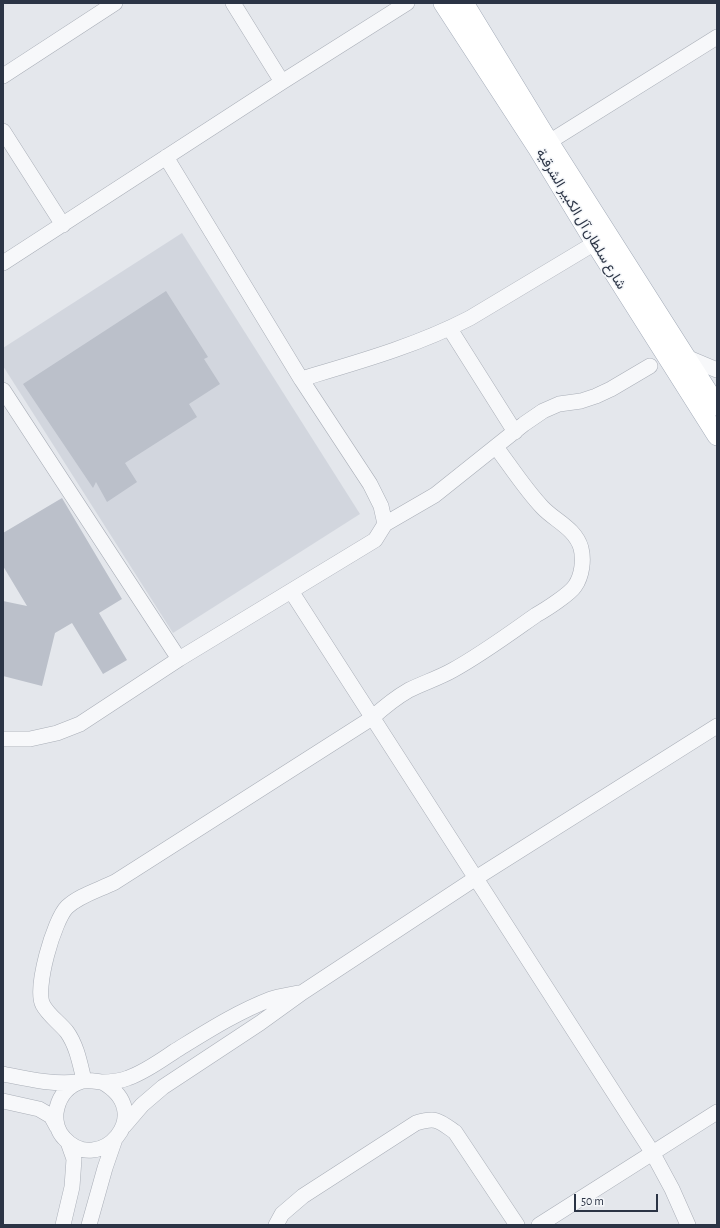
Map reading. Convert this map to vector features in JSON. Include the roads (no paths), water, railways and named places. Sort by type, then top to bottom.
[{"type":"main road","name":"شارع سلطان آل الكبير الشرقية","points":[[443,3],[538,149],[595,243],[717,436]]},
{"type":"main road","name":"شارع سلطان آل الكبير الشرقية","points":[[464,3],[549,142],[717,406]]},
{"type":"street","points":[[3,76],[115,3]]},
{"type":"street","points":[[233,3],[282,82]]},
{"type":"street","points":[[3,263],[64,225],[282,82],[407,3]]},
{"type":"street","points":[[549,142],[717,37]]},
{"type":"street","points":[[3,131],[64,225]]},
{"type":"street","points":[[166,157],[300,379],[370,484],[381,506],[385,524]]},
{"type":"street","points":[[300,379],[408,346],[450,329],[595,243]]},
{"type":"street","points":[[450,329],[515,432]]},
{"type":"street","points":[[686,357],[717,370]]},
{"type":"street","points":[[3,739],[30,739],[57,733],[80,724],[179,659],[375,540],[385,524],[435,495],[543,411],[559,404],[581,401],[596,396],[650,366]]},
{"type":"street","points":[[3,390],[179,659]]},
{"type":"street","points":[[82,1081],[73,1042],[61,1025],[43,1006],[40,999],[42,974],[53,932],[65,908],[78,899],[115,882],[372,718],[396,698],[475,657],[550,606],[575,587],[582,568],[581,549],[576,536],[542,507],[496,447]]},
{"type":"street","points":[[291,591],[652,1152],[672,1189],[688,1225]]},
{"type":"street","points":[[3,1101],[38,1109],[51,1116],[61,1135],[68,1142],[82,1148],[97,1149],[107,1146],[115,1139],[142,1105],[163,1087],[260,1023],[303,992],[476,878],[717,726]]},
{"type":"street","points":[[102,1082],[127,1078],[149,1068],[228,1019],[272,998],[303,992]]},
{"type":"street","points":[[3,1074],[60,1083],[93,1080],[102,1082],[112,1087],[124,1104],[124,1126]]},
{"type":"street","points":[[57,1127],[55,1116],[57,1105],[62,1095],[69,1087],[82,1081]]},
{"type":"street","points":[[539,1225],[717,1112]]},
{"type":"street","points":[[276,1225],[282,1214],[303,1196],[416,1123],[429,1119],[440,1121],[455,1132],[517,1225]]},
{"type":"street","points":[[93,1223],[105,1168],[115,1139]]},
{"type":"street","points":[[63,1225],[72,1187],[74,1159],[68,1142]]}]
